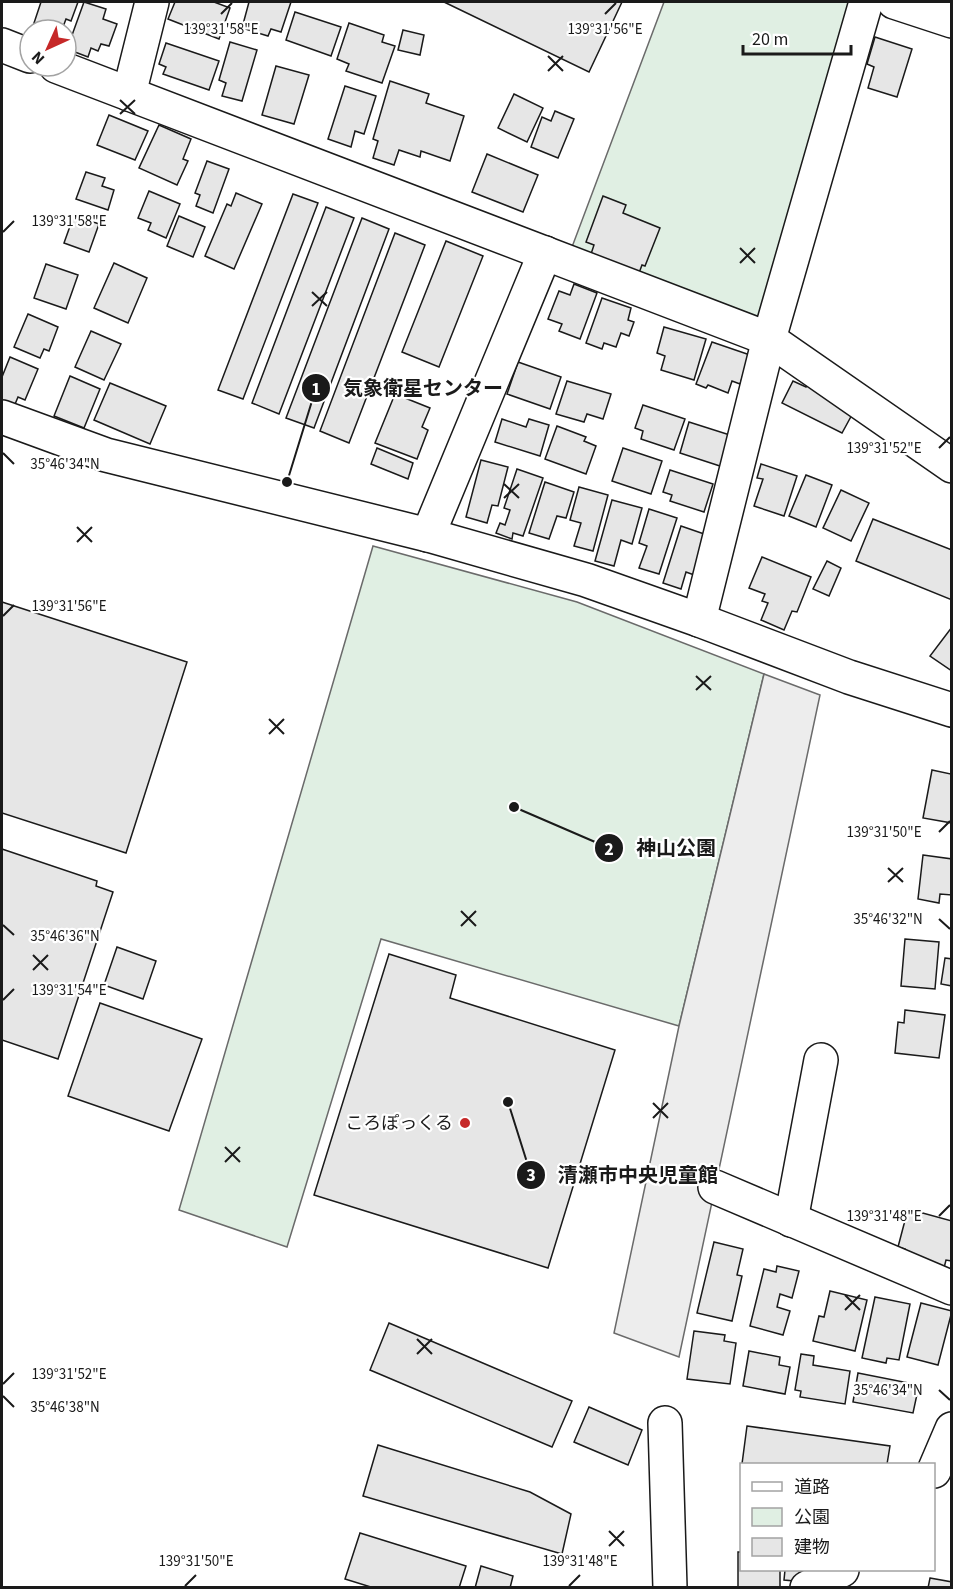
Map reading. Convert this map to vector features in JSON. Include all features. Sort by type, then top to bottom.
[{"type":"street","points":[[129,94],[152,2]]},
{"type":"street","points":[[699,620],[769,339],[866,2]]},
{"type":"street","points":[[894,2],[951,21]]},
{"type":"street","points":[[2,45],[18,51]]},
{"type":"street","points":[[78,74],[769,339],[951,466]]},
{"type":"street","points":[[428,535],[545,253]]},
{"type":"street","points":[[2,417],[106,455],[428,535],[586,580],[849,677],[951,710]]},
{"type":"street","points":[[791,1221],[821,1060]]},
{"type":"street","points":[[715,1187],[951,1288]]},
{"type":"street","points":[[665,1423],[670,1587]]},
{"type":"street","points":[[935,1466],[951,1429]]},
{"type":"street","points":[[807,1587],[838,1571]]},
{"type":"green space","points":[[664,2],[852,2],[762,323],[572,247]]},
{"type":"green space","points":[[373,546],[577,602],[764,674],[679,1026],[381,939],[287,1247],[179,1210]]},
{"type":"shaded area","points":[[764,674],[820,695],[679,1357],[614,1333],[679,1026]]},
{"type":"building","points":[[41,2],[78,2],[72,18],[36,18]]},
{"type":"building","points":[[84,2],[106,9],[103,19],[117,24],[109,46],[101,44],[98,51],[91,48],[88,57],[78,53],[78,19]]},
{"type":"building","points":[[175,2],[214,2],[230,8],[219,39],[168,19]]},
{"type":"building","points":[[249,2],[291,2],[281,32],[271,29],[268,36],[242,28]]},
{"type":"building","points":[[444,2],[622,2],[589,72]]},
{"type":"building","points":[[295,12],[341,27],[331,56],[286,40]]},
{"type":"building","points":[[349,23],[384,35],[382,42],[395,46],[382,83],[346,71],[349,64],[337,59]]},
{"type":"building","points":[[403,30],[424,35],[420,55],[398,50]]},
{"type":"building","points":[[875,37],[912,49],[897,97],[868,88],[874,67],[867,64]]},
{"type":"building","points":[[230,42],[257,50],[242,101],[222,96],[226,83],[219,80]]},
{"type":"building","points":[[166,43],[219,61],[209,90],[163,74],[166,67],[159,64]]},
{"type":"building","points":[[276,66],[309,75],[294,124],[262,115]]},
{"type":"building","points":[[390,81],[429,94],[426,103],[464,116],[450,161],[421,151],[420,157],[399,150],[394,165],[373,158],[378,141],[373,139]]},
{"type":"building","points":[[345,86],[376,96],[364,134],[355,131],[351,147],[328,139]]},
{"type":"building","points":[[514,94],[543,108],[527,142],[498,128]]},
{"type":"building","points":[[555,111],[574,119],[558,158],[531,147],[542,117],[551,121]]},
{"type":"building","points":[[109,115],[148,131],[135,160],[97,145]]},
{"type":"building","points":[[159,125],[191,139],[183,159],[188,161],[177,185],[139,168]]},
{"type":"building","points":[[487,154],[538,175],[523,212],[472,192]]},
{"type":"building","points":[[207,161],[229,169],[213,213],[196,206],[200,195],[195,193]]},
{"type":"building","points":[[86,172],[105,178],[102,186],[114,190],[108,210],[76,199]]},
{"type":"building","points":[[149,191],[180,204],[166,238],[148,230],[151,223],[138,218]]},
{"type":"building","points":[[236,193],[262,204],[234,269],[205,256],[227,204],[231,206]]},
{"type":"building","points":[[293,194],[318,203],[243,399],[218,390]]},
{"type":"building","points":[[603,196],[626,205],[623,213],[660,228],[645,266],[642,265],[639,273],[591,254],[594,245],[586,242]]},
{"type":"building","points":[[326,207],[354,218],[279,414],[252,403]]},
{"type":"building","points":[[74,215],[99,224],[89,252],[64,243]]},
{"type":"building","points":[[179,216],[205,227],[193,257],[167,246]]},
{"type":"building","points":[[362,218],[389,229],[314,428],[286,418]]},
{"type":"building","points":[[395,233],[425,245],[349,443],[320,431]]},
{"type":"building","points":[[446,241],[483,256],[439,367],[402,352]]},
{"type":"building","points":[[114,263],[147,278],[128,323],[94,308]]},
{"type":"building","points":[[46,264],[78,275],[66,309],[34,298]]},
{"type":"building","points":[[574,284],[597,293],[580,339],[559,331],[562,324],[548,319],[559,291],[570,295]]},
{"type":"building","points":[[602,298],[631,308],[628,320],[634,322],[629,336],[621,333],[616,347],[604,343],[602,349],[586,343]]},
{"type":"building","points":[[28,314],[58,327],[49,351],[44,349],[40,358],[14,347]]},
{"type":"building","points":[[664,327],[706,339],[694,380],[661,370],[665,356],[657,353]]},
{"type":"building","points":[[91,331],[121,344],[104,380],[75,367]]},
{"type":"building","points":[[712,342],[750,355],[740,384],[732,381],[728,393],[708,385],[706,388],[696,384]]},
{"type":"building","points":[[10,357],[38,369],[25,400],[18,397],[13,409],[2,405],[2,377]]},
{"type":"building","points":[[518,362],[561,377],[550,409],[507,394]]},
{"type":"building","points":[[70,376],[100,389],[84,428],[54,416]]},
{"type":"building","points":[[810,379],[854,411],[842,433],[782,403],[793,381],[806,387]]},
{"type":"building","points":[[567,381],[611,394],[603,419],[587,414],[584,422],[556,414]]},
{"type":"building","points":[[110,383],[166,406],[150,444],[94,420]]},
{"type":"building","points":[[395,394],[430,408],[422,427],[428,430],[417,459],[375,443]]},
{"type":"building","points":[[643,405],[685,419],[674,450],[641,439],[643,431],[635,428]]},
{"type":"building","points":[[502,419],[526,427],[529,419],[549,425],[540,456],[495,442]]},
{"type":"building","points":[[689,422],[733,436],[723,467],[680,453]]},
{"type":"building","points":[[557,426],[586,437],[584,441],[596,446],[586,474],[545,459]]},
{"type":"building","points":[[377,448],[413,463],[408,479],[371,464]]},
{"type":"building","points":[[623,448],[662,461],[651,494],[612,481]]},
{"type":"building","points":[[481,460],[508,467],[498,506],[492,505],[487,523],[466,517]]},
{"type":"building","points":[[761,464],[797,476],[784,516],[754,506],[763,479],[757,478]]},
{"type":"building","points":[[517,469],[543,478],[523,536],[513,533],[512,539],[496,533],[500,523],[505,525],[510,510],[504,508]]},
{"type":"building","points":[[670,470],[713,484],[704,512],[670,501],[672,495],[663,492]]},
{"type":"building","points":[[806,475],[832,485],[816,527],[789,516]]},
{"type":"building","points":[[545,482],[574,492],[566,518],[557,516],[549,539],[529,533]]},
{"type":"building","points":[[579,487],[608,495],[593,551],[574,546],[581,523],[570,520]]},
{"type":"building","points":[[841,490],[869,503],[851,541],[823,528]]},
{"type":"building","points":[[612,500],[642,508],[632,544],[621,540],[614,566],[595,561]]},
{"type":"building","points":[[649,509],[677,518],[659,574],[639,568],[647,546],[639,543]]},
{"type":"building","points":[[873,519],[952,550],[952,600],[856,561]]},
{"type":"building","points":[[681,526],[710,536],[697,576],[686,572],[681,589],[663,583]]},
{"type":"building","points":[[762,557],[811,577],[797,612],[792,611],[784,630],[761,620],[768,603],[762,601],[765,594],[749,588]]},
{"type":"building","points":[[827,561],[841,568],[829,596],[813,589]]},
{"type":"building","points":[[2,602],[187,662],[126,853],[2,813]]},
{"type":"building","points":[[952,627],[952,671],[930,656]]},
{"type":"building","points":[[932,770],[951,774],[952,823],[923,818]]},
{"type":"building","points":[[2,849],[97,881],[96,886],[113,892],[58,1059],[2,1040]]},
{"type":"building","points":[[923,855],[952,859],[952,895],[940,894],[939,903],[918,899]]},
{"type":"building","points":[[905,939],[939,942],[935,989],[901,986]]},
{"type":"building","points":[[117,947],[156,961],[143,999],[104,985]]},
{"type":"building","name":"ころぽっくる","points":[[389,954],[456,975],[450,998],[615,1050],[548,1268],[314,1195]]},
{"type":"building","points":[[945,958],[952,959],[952,986],[941,984]]},
{"type":"building","points":[[100,1003],[202,1039],[169,1131],[68,1096]]},
{"type":"building","points":[[905,1010],[945,1015],[939,1058],[895,1053],[898,1022],[904,1023]]},
{"type":"building","points":[[908,1209],[952,1221],[952,1261],[946,1260],[943,1272],[903,1256],[905,1249],[898,1247]]},
{"type":"building","points":[[714,1242],[743,1249],[737,1275],[742,1276],[732,1321],[697,1313]]},
{"type":"building","points":[[777,1266],[799,1271],[792,1298],[780,1294],[777,1307],[790,1311],[783,1335],[750,1326],[764,1269],[776,1272]]},
{"type":"building","points":[[830,1291],[867,1300],[855,1351],[813,1341],[819,1316],[824,1317]]},
{"type":"building","points":[[875,1297],[910,1304],[899,1360],[887,1358],[886,1363],[862,1358]]},
{"type":"building","points":[[921,1303],[952,1311],[938,1365],[907,1357]]},
{"type":"building","points":[[389,1323],[572,1401],[552,1447],[370,1370]]},
{"type":"building","points":[[694,1331],[725,1335],[724,1341],[736,1343],[730,1384],[687,1379]]},
{"type":"building","points":[[749,1351],[780,1357],[779,1365],[790,1367],[785,1394],[743,1386]]},
{"type":"building","points":[[801,1354],[814,1356],[813,1365],[850,1371],[845,1404],[800,1397],[801,1391],[795,1390]]},
{"type":"building","points":[[858,1373],[919,1385],[913,1413],[853,1402]]},
{"type":"building","points":[[589,1407],[642,1430],[628,1465],[574,1442]]},
{"type":"building","points":[[747,1426],[890,1446],[887,1463],[742,1463]]},
{"type":"building","points":[[378,1445],[530,1492],[571,1514],[562,1554],[363,1496]]},
{"type":"building","points":[[360,1533],[466,1566],[459,1588],[374,1588],[345,1579]]},
{"type":"building","points":[[738,1552],[740,1552],[740,1571],[780,1571],[780,1588],[738,1588]]},
{"type":"building","points":[[481,1566],[513,1576],[510,1588],[475,1588]]},
{"type":"building","points":[[785,1571],[822,1571],[816,1583],[784,1580]]},
{"type":"building","points":[[930,1578],[952,1582],[952,1588],[928,1588]]},
{"type":"place","name":"気象衛星センター","points":[[287,482]]},
{"type":"place","name":"神山公園","points":[[514,807]]},
{"type":"place","name":"清瀬市中央児童館","points":[[508,1102]]},
{"type":"place","name":"ころぽっくる","points":[[465,1123]]}]
